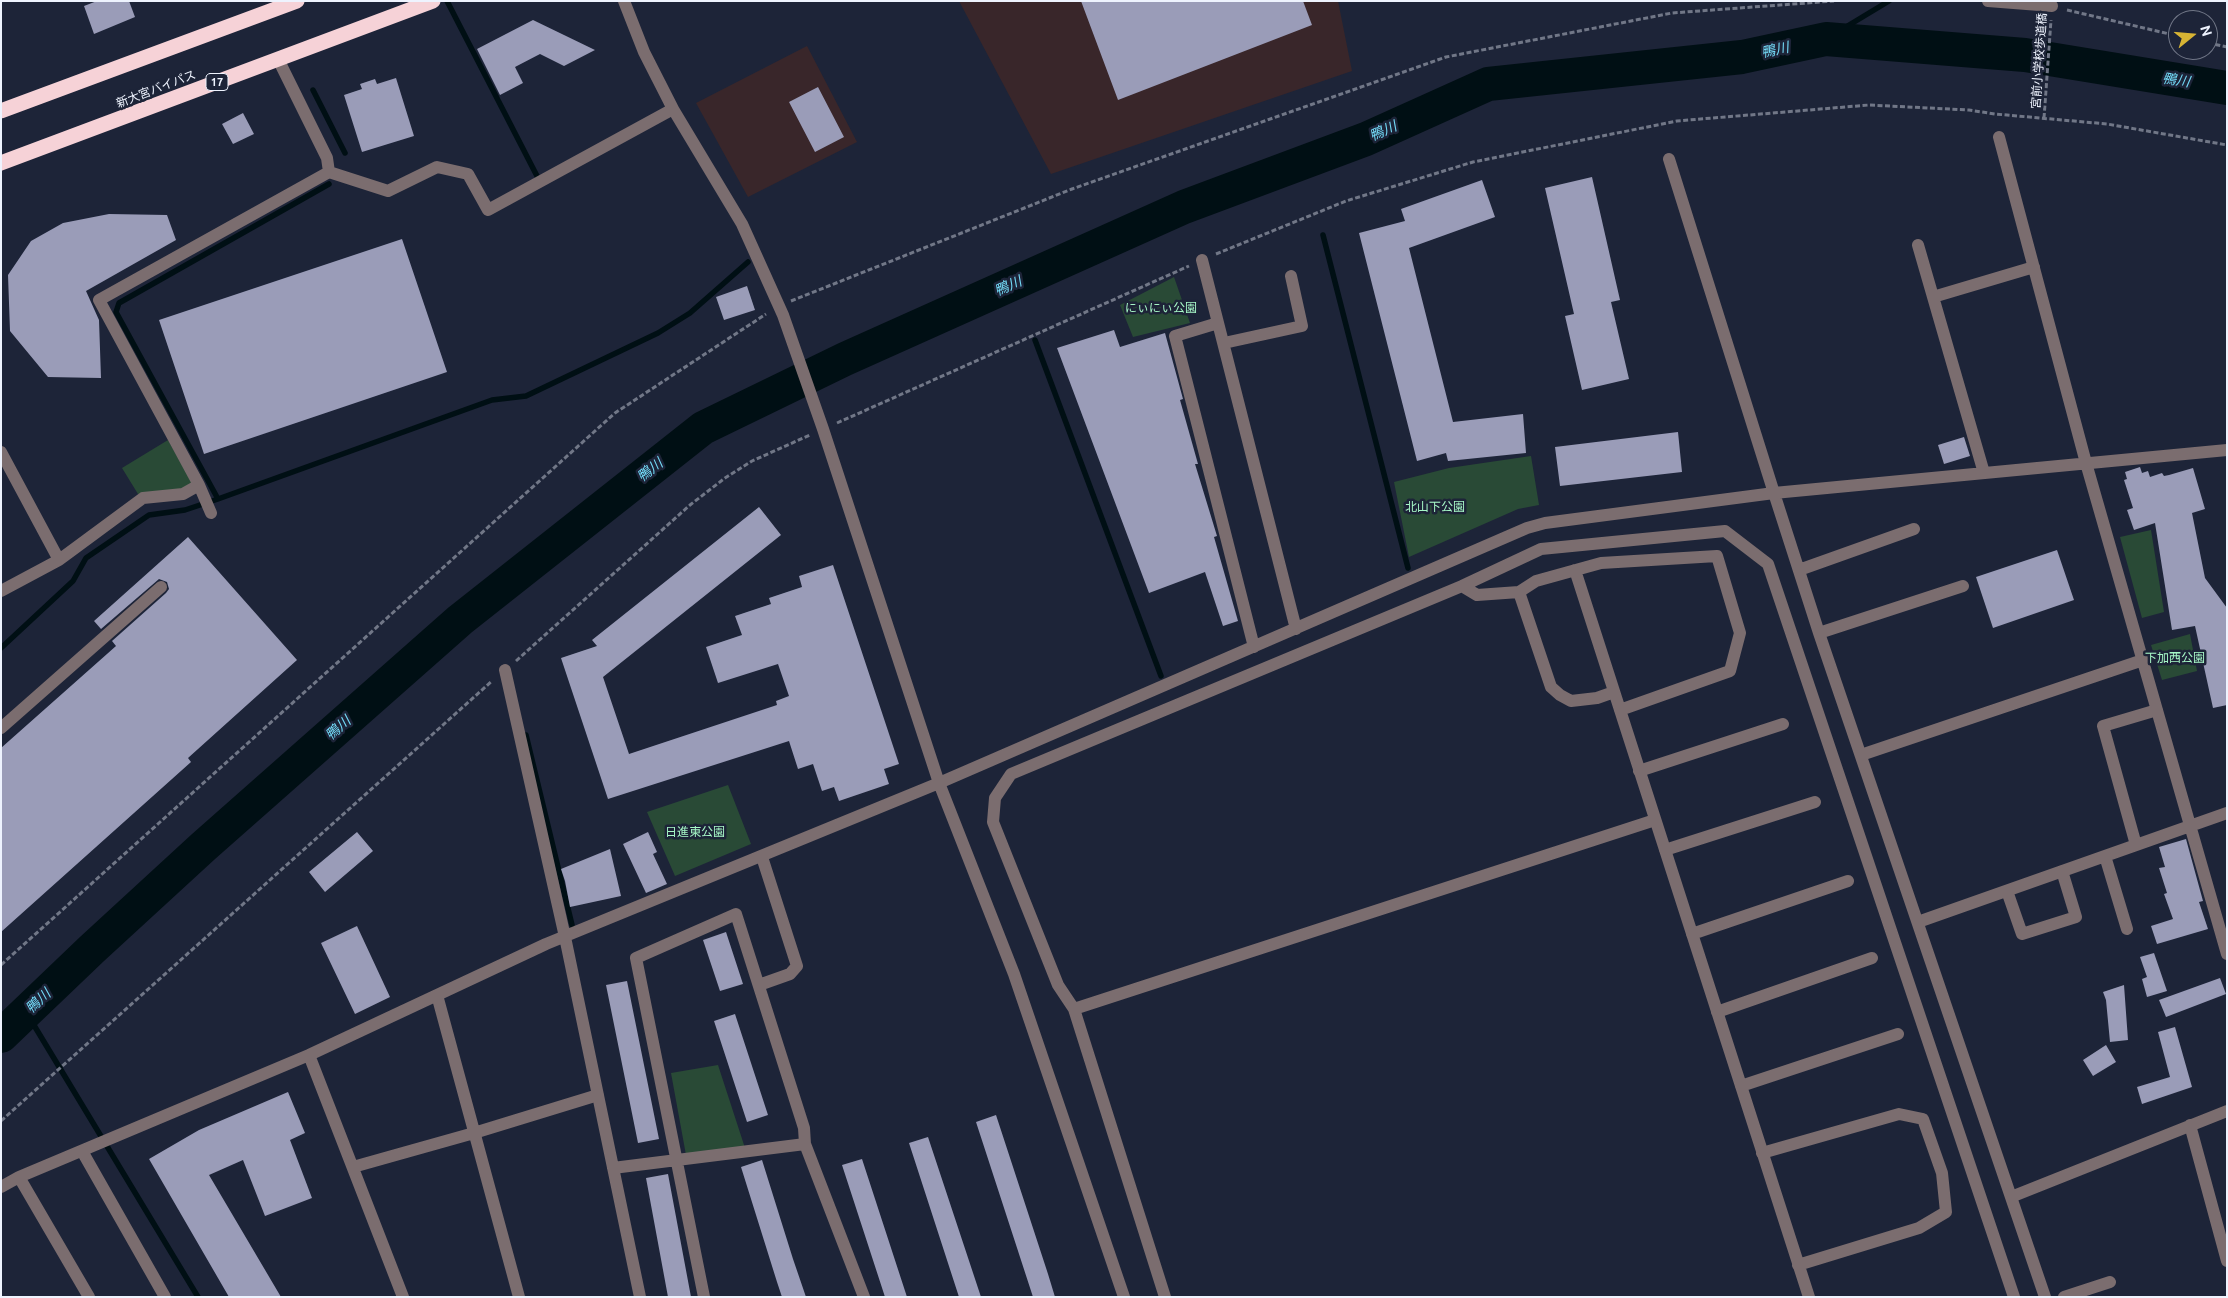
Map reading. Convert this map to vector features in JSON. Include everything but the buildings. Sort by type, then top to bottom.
[{"type":"highway","points":[[1,111],[297,1]]},
{"type":"highway","name":"新大宮バイパス","points":[[1,163],[433,1]]},
{"type":"street","points":[[624,1],[644,52],[673,109],[742,224],[781,310],[821,424],[939,783],[1014,974],[1124,1297]]},
{"type":"street","points":[[1988,1],[2052,6]]},
{"type":"street","points":[[278,59],[327,158],[329,172]]},
{"type":"street","points":[[211,513],[199,485],[100,300],[329,172],[388,191],[437,167],[468,174],[488,210],[673,109]]},
{"type":"street","points":[[1999,137],[2086,463],[2227,954]]},
{"type":"street","points":[[1669,159],[1819,633],[2045,1297]]},
{"type":"street","points":[[1918,245],[1984,473]]},
{"type":"street","points":[[1202,260],[1296,629]]},
{"type":"street","points":[[1933,297],[2034,267]]},
{"type":"street","points":[[1224,343],[1302,326],[1290,276]]},
{"type":"street","points":[[1218,323],[1175,336],[1254,647]]},
{"type":"street","points":[[1,1187],[19,1177],[309,1055],[565,937],[939,783],[1536,525],[1774,493],[2227,450]]},
{"type":"street","points":[[1,452],[59,560]]},
{"type":"street","points":[[1,591],[59,560],[143,498],[183,494],[199,485]]},
{"type":"street","points":[[1799,570],[1914,529]]},
{"type":"street","points":[[1165,1297],[1074,1009],[1058,985],[993,822],[995,798],[1011,774],[1462,586],[1542,549],[1725,531],[1768,564],[2014,1297]]},
{"type":"street","points":[[1462,586],[1477,595],[1519,592],[1536,581],[1601,563],[1717,556],[1740,633],[1730,671],[1620,710]]},
{"type":"street","points":[[1576,570],[1809,1297]]},
{"type":"street","points":[[1819,633],[1963,586]]},
{"type":"street","points":[[1,728],[161,587]]},
{"type":"street","points":[[1519,592],[1551,687],[1560,696],[1571,701],[1597,698],[1614,692]]},
{"type":"street","points":[[1861,755],[2143,660]]},
{"type":"street","points":[[505,670],[565,937],[640,1297]]},
{"type":"street","points":[[2136,845],[2103,726],[2157,710]]},
{"type":"street","points":[[1639,771],[1783,724]]},
{"type":"street","points":[[1665,850],[1815,802]]},
{"type":"street","points":[[1918,922],[2227,813]]},
{"type":"street","points":[[1074,1009],[1655,820]]},
{"type":"street","points":[[2105,856],[2127,929]]},
{"type":"street","points":[[759,985],[790,974],[797,966],[762,857]]},
{"type":"street","points":[[2007,891],[2022,934],[2076,917],[2062,872]]},
{"type":"street","points":[[1692,934],[1848,881]]},
{"type":"street","points":[[704,1297],[636,958],[736,914],[804,1128],[805,1144],[864,1297]]},
{"type":"street","points":[[1717,1012],[1872,958]]},
{"type":"street","points":[[437,995],[519,1297]]},
{"type":"street","points":[[1741,1086],[1898,1034]]},
{"type":"street","points":[[309,1055],[403,1297]]},
{"type":"street","points":[[353,1167],[598,1095]]},
{"type":"street","points":[[2011,1197],[2227,1110]]},
{"type":"street","points":[[1762,1153],[1899,1114],[1923,1119],[1942,1173],[1946,1212],[1919,1228],[1798,1265]]},
{"type":"street","points":[[2190,1125],[2227,1261]]},
{"type":"street","points":[[613,1168],[805,1144]]},
{"type":"street","points":[[82,1151],[165,1297]]},
{"type":"street","points":[[19,1177],[88,1297]]},
{"type":"street","points":[[2064,1297],[2110,1282]]},
{"type":"path","points":[[1,965],[615,413],[781,310],[1072,189],[1446,57],[1672,13],[1834,1]]},
{"type":"path","points":[[2052,6],[2168,34]]},
{"type":"path","name":"宮前小学校歩道橋","points":[[2044,118],[2052,6]]},
{"type":"path","points":[[1,1121],[690,505],[752,461],[821,424],[1202,260],[1346,201],[1473,162],[1677,121],[1869,105],[1969,110],[2107,124],[2227,145]]},
{"type":"shaded area","points":[[959,1],[1338,1],[1352,71],[1051,174]]},
{"type":"shaded area","points":[[807,46],[857,142],[748,197],[696,103]]},
{"type":"green space","name":"にぃにぃ公園","points":[[1174,277],[1190,323],[1133,337],[1120,305]]},
{"type":"green space","points":[[168,440],[193,484],[182,491],[138,494],[122,468]]},
{"type":"green space","name":"北山下公園","points":[[1531,456],[1539,505],[1518,509],[1409,557],[1394,482],[1449,468]]},
{"type":"green space","points":[[2151,530],[2164,612],[2142,618],[2120,537]]},
{"type":"green space","name":"下加西公園","points":[[2190,634],[2197,671],[2162,680],[2151,645]]},
{"type":"green space","name":"日進東公園","points":[[728,785],[751,844],[675,876],[647,812]]},
{"type":"green space","points":[[718,1065],[745,1148],[686,1155],[671,1073]]},
{"type":"waterway","points":[[447,1],[537,176]]},
{"type":"waterway","points":[[1826,39],[1889,1]]},
{"type":"waterway","name":"鴨川","points":[[1,1036],[203,847],[460,620],[703,428],[845,359],[1184,207],[1366,139],[1488,84],[1742,57],[1826,39],[2025,55],[2227,88]]},
{"type":"waterway","points":[[313,90],[345,153]]},
{"type":"waterway","points":[[1,648],[73,581],[86,558],[149,515],[185,510],[218,499],[116,312],[119,303],[329,184]]},
{"type":"waterway","points":[[1323,235],[1408,568]]},
{"type":"waterway","points":[[218,499],[492,400],[526,396],[658,333],[690,313],[748,262]]},
{"type":"waterway","points":[[1035,340],[1161,676]]},
{"type":"waterway","points":[[526,735],[572,925]]},
{"type":"waterway","points":[[26,1012],[198,1297]]}]
